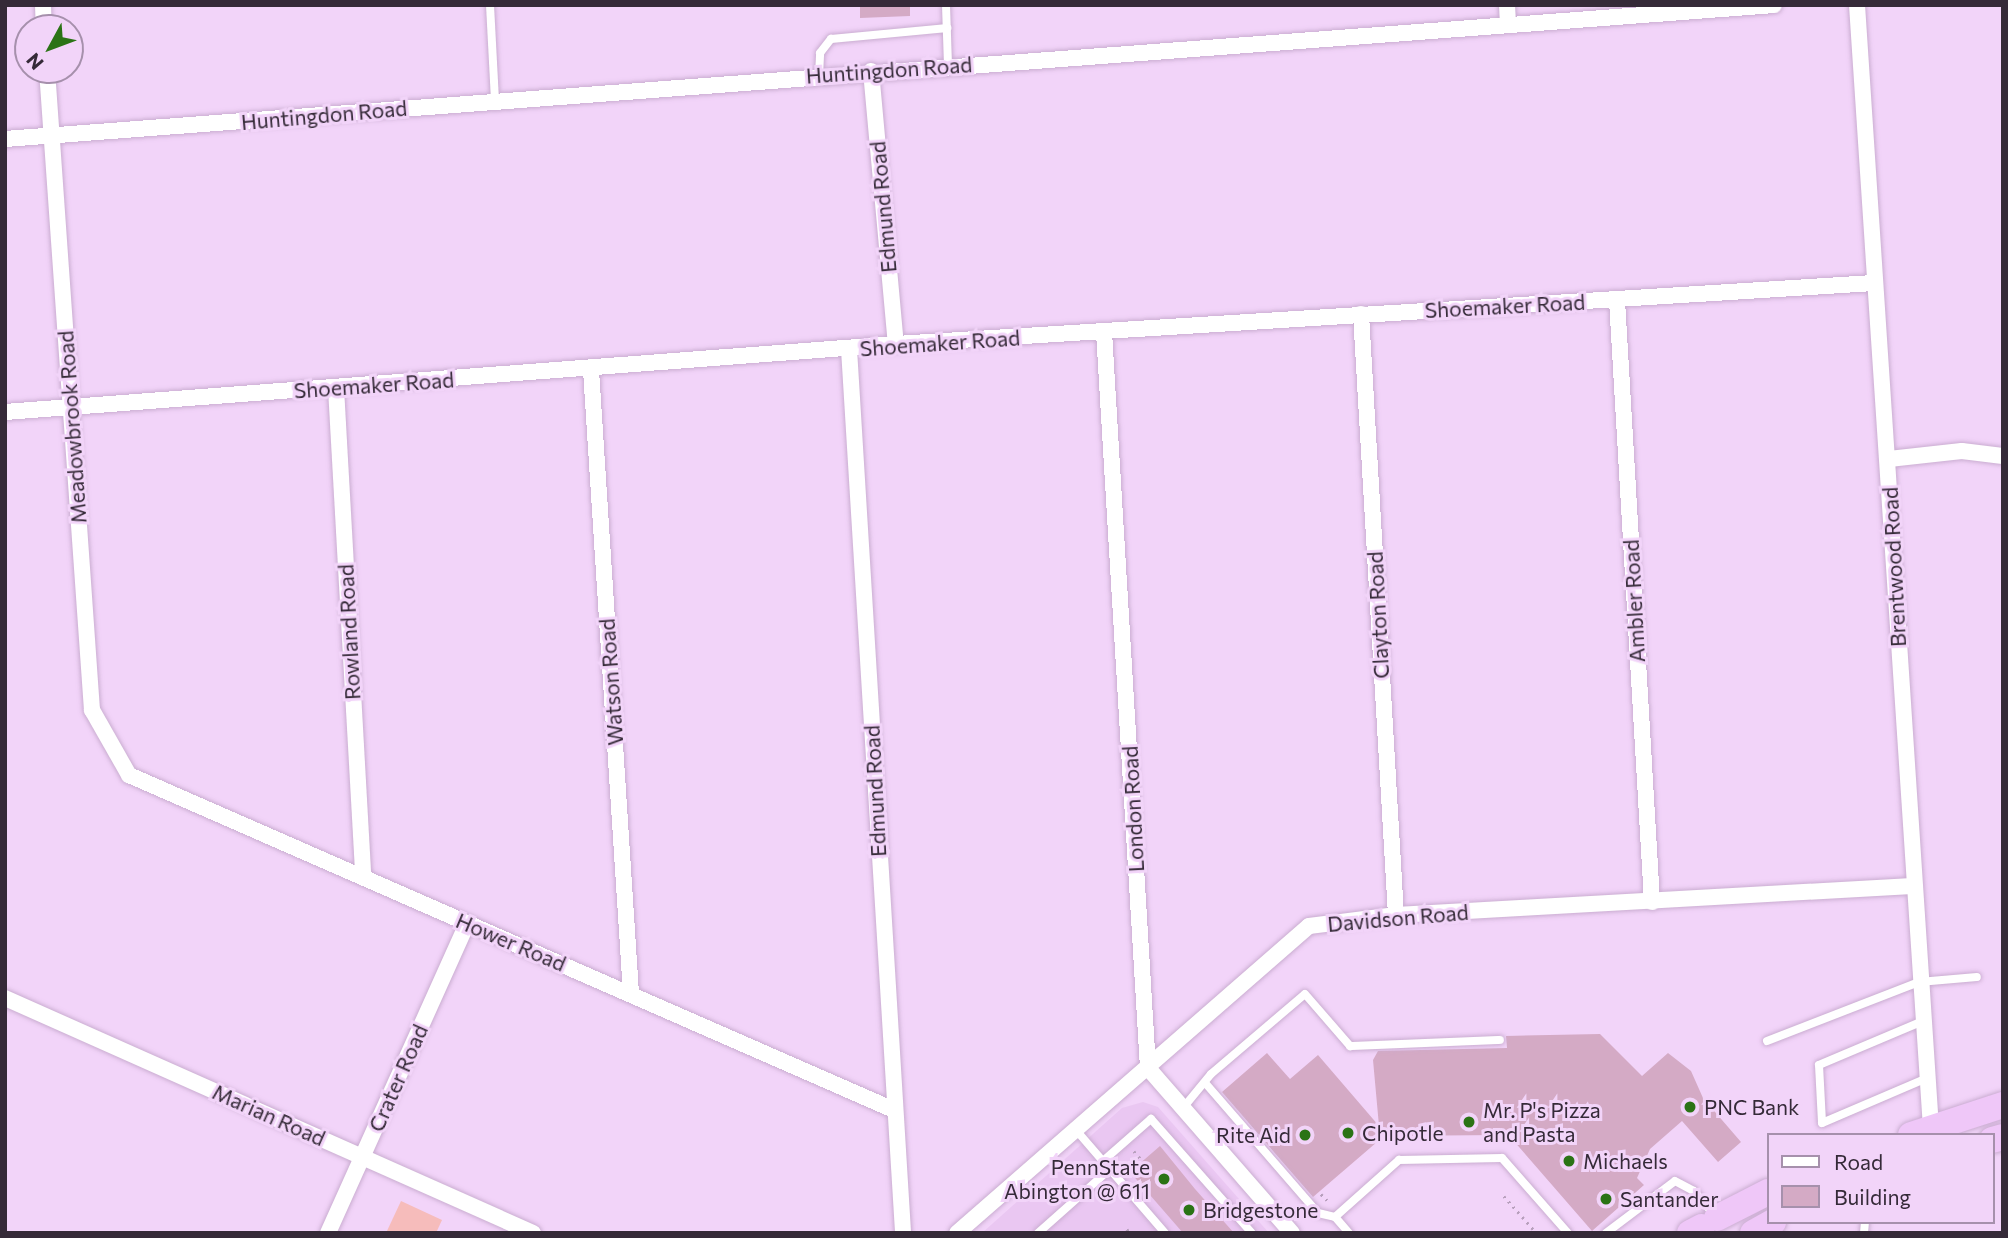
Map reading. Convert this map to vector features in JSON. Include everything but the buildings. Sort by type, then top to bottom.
[{"type":"highway","points":[[1921,1131],[2003,1105]]},
{"type":"highway","points":[[1703,1226],[1766,1193]]},
{"type":"highway","points":[[1753,1233],[1769,1224]]},
{"type":"street","points":[[1507,5],[1508,24]]},
{"type":"street","name":"Huntingdon Road","points":[[5,139],[871,71],[1774,5]]},
{"type":"street","name":"Brentwood Road","points":[[1857,5],[1889,459],[1912,886],[1927,1078],[1921,1131]]},
{"type":"street","name":"Edmund Road","points":[[871,71],[896,344]]},
{"type":"street","name":"Meadowbrook Road","points":[[48,84],[92,710],[129,775]]},
{"type":"street","name":"Shoemaker Road","points":[[5,412],[591,370],[896,344],[1875,283]]},
{"type":"street","name":"Ambler Road","points":[[1617,300],[1652,902]]},
{"type":"street","name":"Clayton Road","points":[[1361,314],[1396,915]]},
{"type":"street","name":"London Road","points":[[1104,332],[1148,1068]]},
{"type":"street","name":"Edmund Road","points":[[849,349],[903,1233]]},
{"type":"street","name":"Watson Road","points":[[591,370],[631,994]]},
{"type":"street","name":"Rowland Road","points":[[335,388],[363,877]]},
{"type":"street","points":[[1889,459],[1962,451],[2003,456]]},
{"type":"street","name":"Hower Road","points":[[129,775],[894,1110]]},
{"type":"street","name":"Davidson Road","points":[[957,1233],[1309,926],[1396,915],[1912,886]]},
{"type":"street","name":"Crater Road","points":[[328,1233],[467,923]]},
{"type":"street","name":"Marian Road","points":[[5,998],[533,1233]]},
{"type":"street","points":[[1148,1068],[1293,1233]]},
{"type":"lane","points":[[491,5],[495,101]]},
{"type":"lane","points":[[946,5],[948,66]]},
{"type":"lane","points":[[819,75],[820,53],[831,39],[947,28]]},
{"type":"lane","points":[[1767,1041],[1919,982],[1977,977]]},
{"type":"lane","points":[[1183,1108],[1207,1085],[1211,1074],[1305,994],[1350,1046],[1500,1040]]},
{"type":"lane","points":[[1923,1021],[1819,1065],[1822,1124],[1927,1078]]},
{"type":"lane","points":[[1207,1085],[1318,1213],[1335,1217],[1349,1233]]},
{"type":"lane","points":[[1103,1161],[1151,1119],[1252,1233]]},
{"type":"lane","points":[[1076,1130],[1165,1233]]},
{"type":"lane","points":[[1335,1217],[1399,1160],[1502,1158],[1568,1233]]},
{"type":"lane","points":[[1038,1233],[1110,1169]]},
{"type":"lane","points":[[1606,1233],[1675,1181],[1695,1191],[1703,1226]]},
{"type":"path","points":[[1504,1196],[1534,1230]]},
{"type":"shaded area","points":[[1143,1102],[1158,1107],[1269,1233],[982,1233],[1122,1108]]},
{"type":"shaded area","points":[[401,1201],[442,1220],[436,1233],[386,1233]]},
{"type":"place","name":"PNC Bank","points":[[1690,1107]]},
{"type":"place","name":"Mr. P's Pizza and Pasta","points":[[1469,1122]]},
{"type":"place","name":"Chipotle","points":[[1348,1133]]},
{"type":"place","name":"Rite Aid","points":[[1305,1135]]},
{"type":"place","name":"Michaels","points":[[1569,1161]]},
{"type":"place","name":"PennState Abington @ 611","points":[[1164,1179]]},
{"type":"place","name":"Santander","points":[[1606,1199]]},
{"type":"place","name":"Bridgestone","points":[[1189,1210]]}]
